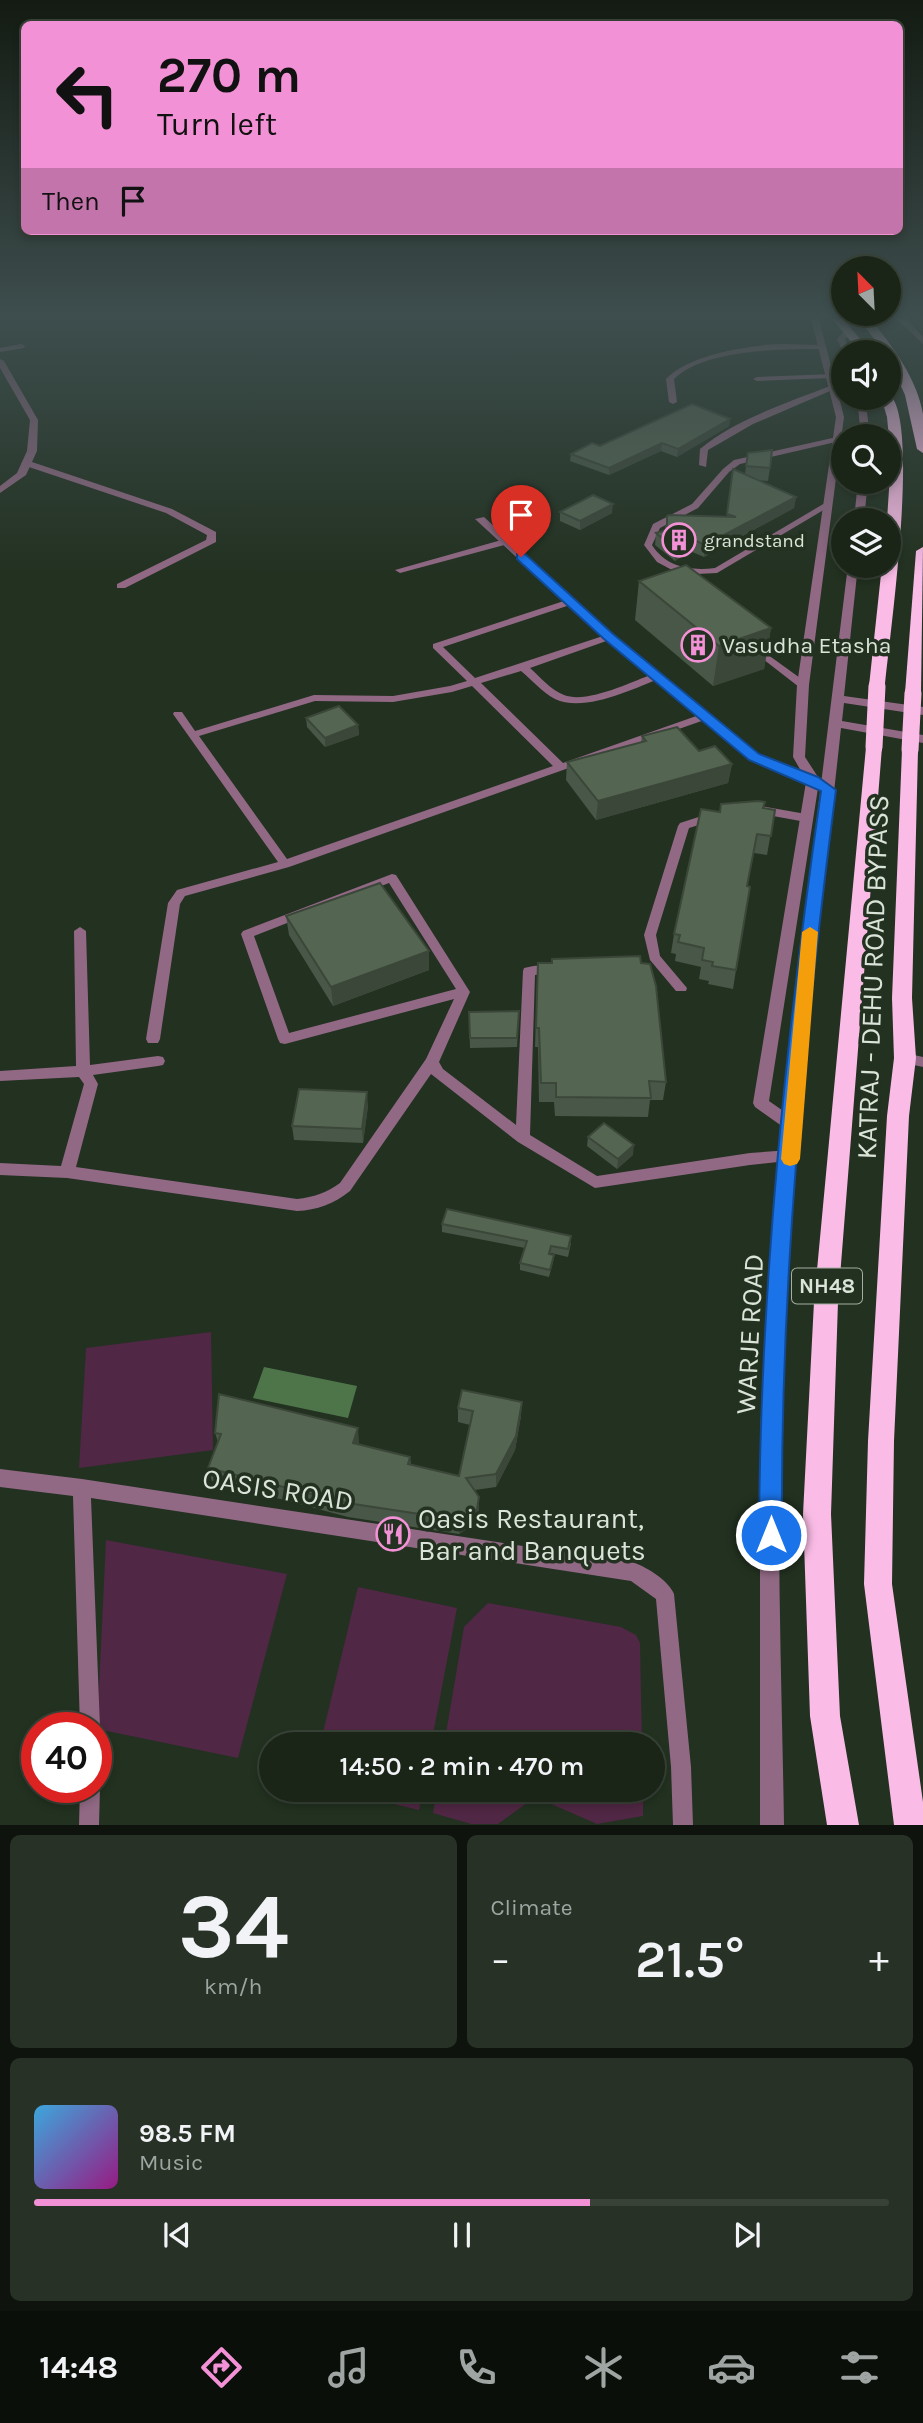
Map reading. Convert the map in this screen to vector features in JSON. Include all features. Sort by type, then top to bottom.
[{"type":"highway","points":[[915,404],[923,449]]},
{"type":"highway","name":"KATRAJ - DEHU ROAD BYPASS","points":[[890,410],[896,437],[895,508]]},
{"type":"highway","name":"KATRAJ - DEHU ROAD BYPASS","points":[[910,1825],[878,1584],[881,1441],[898,1116],[914,1060],[902,998],[916,744],[913,693],[923,551]]},
{"type":"highway","name":"KATRAJ - DEHU ROAD BYPASS","points":[[843,1825],[825,1716],[817,1514],[826,1302],[888,578]]},
{"type":"street","points":[[0,490],[21,475],[32,451],[34,420],[25,404]]},
{"type":"street","points":[[26,463],[169,511],[212,534],[211,542],[121,586]]},
{"type":"street","points":[[820,785],[799,757],[803,685],[831,483]]},
{"type":"street","points":[[480,519],[609,637],[754,757],[820,785]]},
{"type":"street","name":"WARJE ROAD","points":[[772,1825],[770,1432],[781,1237],[791,1156],[813,906],[820,785],[835,723],[852,578]]},
{"type":"street","points":[[838,698],[923,711]]},
{"type":"street","points":[[835,723],[916,744]]},
{"type":"street","points":[[793,1127],[761,1103],[806,818],[820,785]]},
{"type":"lane","points":[[703,465],[704,449],[726,434],[789,404]]},
{"type":"lane","points":[[828,505],[718,570],[702,573],[677,569],[654,557],[648,545],[656,526],[697,505],[713,488],[723,470],[737,462],[831,440]]},
{"type":"lane","points":[[400,570],[505,542]]},
{"type":"lane","points":[[561,767],[436,646],[570,602]]},
{"type":"lane","points":[[193,735],[314,698],[408,698],[473,683],[609,637]]},
{"type":"lane","points":[[748,643],[803,685]]},
{"type":"lane","points":[[523,667],[557,695],[571,700],[589,699],[657,676]]},
{"type":"lane","points":[[178,714],[285,864]]},
{"type":"lane","points":[[153,1039],[174,903],[181,893],[285,864],[706,716]]},
{"type":"lane","points":[[748,811],[762,810],[806,818]]},
{"type":"lane","points":[[681,988],[654,957],[650,935],[684,826],[721,814]]},
{"type":"lane","points":[[392,878],[464,992],[285,1039],[247,934],[392,878]]},
{"type":"lane","points":[[66,1172],[91,1084],[83,1071],[80,931]]},
{"type":"lane","points":[[523,1138],[529,971],[568,970]]},
{"type":"lane","points":[[0,1169],[66,1172],[297,1205],[330,1199],[345,1187],[432,1062],[464,992]]},
{"type":"lane","points":[[0,1076],[83,1071],[158,1061]]},
{"type":"lane","points":[[432,1062],[438,1073],[523,1138],[595,1182],[750,1159],[791,1156]]},
{"type":"lane","name":"OASIS ROAD","points":[[0,1478],[82,1488],[635,1572],[665,1594]]},
{"type":"lane","points":[[82,1488],[89,1712]]},
{"type":"lane","points":[[665,1594],[681,1767],[683,1825]]},
{"type":"lane","points":[[89,1825],[90,1803]]},
{"type":"shaded area","points":[[211,1332],[213,1450],[79,1468],[86,1348]]},
{"type":"shaded area","points":[[264,1367],[357,1386],[348,1418],[253,1398]]},
{"type":"shaded area","points":[[106,1540],[287,1574],[238,1758],[112,1732],[112,1712],[98,1712]]},
{"type":"shaded area","points":[[358,1587],[457,1608],[433,1732],[323,1732]]},
{"type":"shaded area","points":[[488,1603],[621,1627],[636,1635],[640,1643],[642,1732],[446,1732],[464,1627]]},
{"type":"shaded area","points":[[385,1802],[421,1802],[419,1810]]},
{"type":"shaded area","points":[[435,1802],[528,1802],[498,1824],[471,1824],[433,1813]]},
{"type":"shaded area","points":[[546,1802],[643,1802],[643,1816],[597,1824]]},
{"type":"building","points":[[692,404],[730,419],[678,449],[662,443],[609,468],[571,454],[592,443],[600,446]]},
{"type":"building","points":[[772,450],[770,468],[746,466],[748,453]]},
{"type":"building","points":[[733,469],[796,497],[705,545],[692,539],[676,549],[656,533],[667,530],[669,515],[736,517],[727,514]]},
{"type":"building","points":[[593,495],[613,504],[580,521],[560,512]]},
{"type":"building","points":[[686,565],[771,628],[719,646],[639,581]]},
{"type":"building","points":[[339,706],[358,725],[325,738],[306,718]]},
{"type":"building","points":[[677,727],[699,751],[715,746],[732,764],[598,801],[567,762],[646,741],[642,736]]},
{"type":"building","points":[[765,802],[763,808],[775,810],[771,836],[757,834],[736,970],[712,966],[713,962],[702,960],[704,948],[678,942],[680,935],[674,934],[701,809],[720,812],[721,804]]},
{"type":"building","points":[[380,883],[429,951],[331,987],[286,916]]},
{"type":"building","points":[[640,956],[641,963],[650,964],[656,986],[666,1082],[649,1081],[651,1098],[556,1097],[556,1083],[541,1083],[539,1028],[536,1028],[538,963],[552,963],[552,959]]},
{"type":"building","points":[[519,1011],[517,1038],[470,1038],[469,1012]]},
{"type":"building","points":[[299,1089],[367,1092],[362,1129],[292,1126]]},
{"type":"building","points":[[604,1123],[634,1145],[618,1159],[588,1137]]},
{"type":"building","points":[[447,1209],[571,1236],[568,1249],[551,1246],[549,1254],[554,1255],[550,1270],[520,1263],[527,1241],[442,1224]]},
{"type":"building","points":[[462,1390],[522,1402],[516,1436],[496,1474],[466,1478],[479,1497],[477,1509],[459,1520],[347,1503],[208,1468],[221,1434],[215,1433],[219,1394],[358,1428],[353,1443],[410,1457],[408,1464],[459,1476],[473,1411],[458,1408]]},
{"type":"slow traffic","points":[[790,1159],[810,932]]},
{"type":"place","name":"grandstand","points":[[679,540]]},
{"type":"place","name":"Vasudha Etasha","points":[[698,645]]},
{"type":"place","name":"Oasis Restaurant, Bar and Banquets","points":[[393,1534]]},
{"type":"route","points":[[521,557],[609,637],[754,757],[813,780],[828,790],[813,906],[791,1156],[781,1237],[770,1432],[771,1535]]}]
